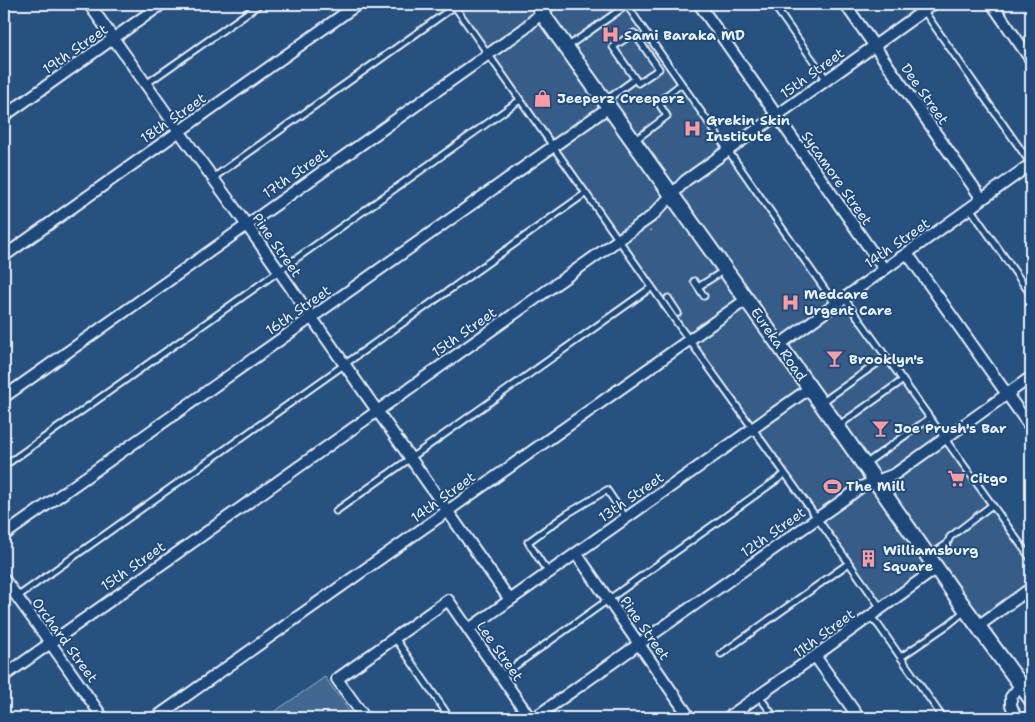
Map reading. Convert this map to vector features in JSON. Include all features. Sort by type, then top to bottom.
[{"type":"main road","name":"Eureka Road","points":[[544,6],[546,19],[821,403],[966,610],[1026,684],[1031,699]]},
{"type":"street","name":"Pine Street","points":[[89,4],[510,600]]},
{"type":"street","name":"19th Street","points":[[4,116],[162,4]]},
{"type":"street","name":"18th Street","points":[[4,256],[358,4]]},
{"type":"street","name":"Sycamore Street","points":[[699,4],[884,269]]},
{"type":"street","name":"Dee Street","points":[[845,4],[982,199]]},
{"type":"street","name":"15th Street","points":[[4,676],[619,239],[656,212],[685,181],[874,46],[922,7],[933,4]]},
{"type":"street","points":[[992,4],[1031,60]]},
{"type":"street","name":"17th Street","points":[[4,397],[524,28],[544,6]]},
{"type":"street","name":"16th Street","points":[[4,535],[553,146],[607,104]]},
{"type":"street","name":"14th Street","points":[[779,345],[1031,164]]},
{"type":"street","points":[[907,253],[1031,428]]},
{"type":"street","name":"14th Street","points":[[155,718],[747,299]]},
{"type":"street","name":"12th Street","points":[[534,718],[861,487],[896,474],[1031,376]]},
{"type":"street","name":"13th Street","points":[[469,629],[810,388]]},
{"type":"street","name":"Pine Street","points":[[576,553],[690,718]]},
{"type":"street","name":"11th Street","points":[[727,718],[937,568]]},
{"type":"street","name":"Orchard Street","points":[[4,579],[103,718]]},
{"type":"street","points":[[978,626],[1031,588]]},
{"type":"street","name":"Lee Street","points":[[394,637],[448,600],[530,718]]},
{"type":"street","points":[[365,718],[338,679],[394,637]]},
{"type":"street","points":[[815,656],[859,718]]},
{"type":"street","points":[[1016,718],[1011,705],[1011,697],[1026,684]]},
{"type":"lane","points":[[146,84],[260,4]]},
{"type":"lane","points":[[566,47],[626,4],[835,304]]},
{"type":"lane","points":[[773,4],[826,80]]},
{"type":"lane","points":[[213,178],[454,5],[881,609]]},
{"type":"lane","points":[[922,7],[1031,164]]},
{"type":"lane","points":[[634,33],[659,68],[638,83],[635,79],[614,47],[634,33]]},
{"type":"lane","points":[[646,49],[654,44]]},
{"type":"lane","points":[[607,104],[635,79]]},
{"type":"lane","points":[[634,141],[667,116],[658,102],[681,84]]},
{"type":"lane","points":[[4,466],[520,100]]},
{"type":"lane","points":[[17,597],[586,193]]},
{"type":"lane","points":[[970,208],[1031,295]]},
{"type":"lane","points":[[698,288],[725,269]]},
{"type":"lane","points":[[694,280],[704,296]]},
{"type":"lane","points":[[336,511],[652,287]]},
{"type":"lane","points":[[668,298],[678,313]]},
{"type":"lane","points":[[844,298],[1031,559]]},
{"type":"lane","points":[[821,403],[886,357]]},
{"type":"lane","points":[[837,426],[903,380]]},
{"type":"lane","points":[[864,465],[930,418]]},
{"type":"lane","points":[[501,676],[786,474]]},
{"type":"lane","points":[[549,572],[528,542],[567,514],[607,490],[626,518]]},
{"type":"lane","points":[[929,556],[947,544],[950,537],[992,505]]},
{"type":"lane","points":[[721,654],[849,563]]},
{"type":"lane","points":[[901,657],[966,610]]},
{"type":"lane","points":[[870,616],[901,657],[942,718]]},
{"type":"lane","points":[[394,637],[450,718]]},
{"type":"lane","points":[[759,695],[775,718]]},
{"type":"path","points":[[650,230],[653,234]]},
{"type":"shaded area","points":[[453,4],[626,4],[835,304],[844,298],[1031,559],[1031,588],[978,626],[937,568],[881,609]]},
{"type":"shaded area","points":[[325,677],[354,718],[265,718]]},
{"type":"place","name":"Sami Baraka MD","points":[[610,35]]},
{"type":"place","name":"Jeeperz Creeperz","points":[[543,98]]},
{"type":"place","name":"Grekin Skin Institute","points":[[692,128]]},
{"type":"place","name":"Medcare Urgent Care","points":[[790,302]]},
{"type":"place","name":"Brooklyn's","points":[[835,359]]},
{"type":"place","name":"Joe Prush's Bar","points":[[880,428]]},
{"type":"place","name":"Citgo","points":[[956,478]]},
{"type":"place","name":"The Mill","points":[[832,486]]},
{"type":"place","name":"Williamsburg Square","points":[[869,558]]}]
